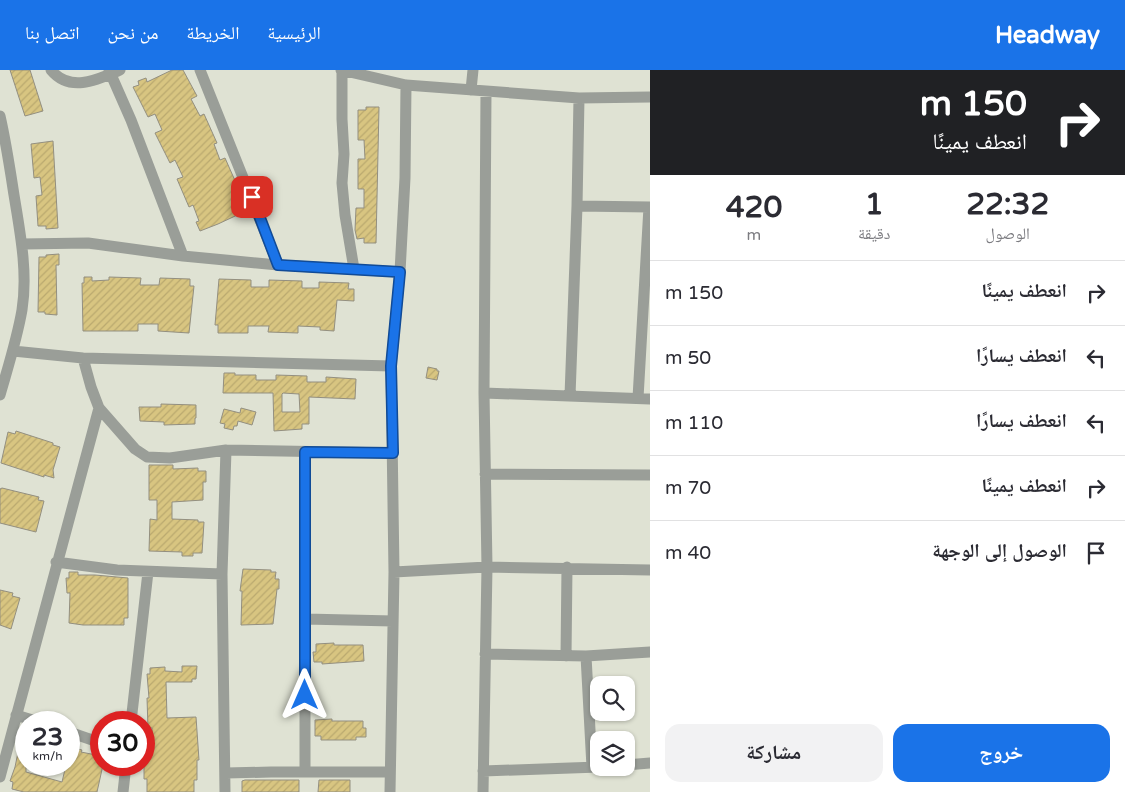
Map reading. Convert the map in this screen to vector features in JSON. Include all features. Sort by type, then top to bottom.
[{"type":"street","points":[[51,70],[59,78],[73,84],[93,82],[113,71],[183,256]]},
{"type":"street","points":[[200,70],[278,265]]},
{"type":"street","points":[[354,269],[342,183],[344,154],[341,70],[406,85],[486,92],[579,98],[650,97]]},
{"type":"street","points":[[470,90],[473,70]]},
{"type":"street","points":[[390,792],[394,572],[391,366],[400,272],[405,178],[406,85]]},
{"type":"street","points":[[483,792],[487,567],[484,393],[486,92]]},
{"type":"street","points":[[570,396],[579,98]]},
{"type":"street","points":[[0,116],[5,135],[22,244],[23,294],[22,310],[0,395]]},
{"type":"street","points":[[577,206],[649,207],[638,398]]},
{"type":"street","points":[[22,244],[88,243],[183,256],[278,265],[400,272]]},
{"type":"street","points":[[12,351],[83,358],[391,366]]},
{"type":"street","points":[[83,358],[99,408],[135,449],[147,457],[170,458],[226,450],[393,453]]},
{"type":"street","points":[[484,393],[650,399]]},
{"type":"street","points":[[17,711],[99,408]]},
{"type":"street","points":[[225,792],[222,574],[226,450]]},
{"type":"street","points":[[305,452],[305,772]]},
{"type":"street","points":[[485,474],[650,475]]},
{"type":"street","points":[[56,562],[148,572],[222,574]]},
{"type":"street","points":[[394,572],[487,567],[650,570]]},
{"type":"street","points":[[566,656],[567,567]]},
{"type":"street","points":[[132,711],[148,572]]},
{"type":"street","points":[[305,619],[393,621]]},
{"type":"street","points":[[485,654],[586,656],[650,652]]},
{"type":"street","points":[[586,656],[592,731]]},
{"type":"street","points":[[0,777],[15,720]]},
{"type":"street","points":[[635,764],[650,763]]},
{"type":"street","points":[[483,771],[590,767]]},
{"type":"street","points":[[226,773],[390,772]]},
{"type":"street","points":[[124,792],[125,776]]},
{"type":"building","points":[[10,70],[30,70],[43,111],[25,116]]},
{"type":"building","points":[[172,70],[183,70],[197,96],[191,99],[200,116],[204,114],[217,143],[214,144],[220,160],[225,158],[248,210],[200,231],[196,222],[199,221],[193,205],[189,207],[177,179],[183,177],[175,160],[170,163],[155,133],[162,130],[155,114],[148,117],[133,87],[139,85],[138,81],[146,78],[147,82]]},
{"type":"building","points":[[366,107],[379,107],[376,243],[364,243],[364,238],[357,239],[355,230],[356,208],[364,208],[364,189],[358,189],[358,159],[365,159],[364,140],[358,140],[358,110],[366,110]]},
{"type":"building","points":[[53,141],[58,228],[46,229],[46,226],[38,226],[36,196],[42,195],[40,177],[34,178],[31,144]]},
{"type":"building","points":[[59,254],[59,265],[56,265],[57,315],[38,312],[39,257]]},
{"type":"building","points":[[84,277],[92,277],[92,281],[109,280],[109,277],[141,278],[140,285],[159,285],[160,278],[190,279],[190,286],[194,286],[189,333],[158,331],[158,324],[138,324],[138,331],[83,331],[82,283],[84,283]]},
{"type":"building","points":[[219,279],[251,280],[251,287],[269,287],[269,280],[302,281],[302,288],[319,288],[319,282],[349,283],[348,289],[354,289],[354,301],[337,300],[334,331],[320,330],[320,327],[298,326],[298,333],[268,332],[269,326],[248,326],[248,333],[218,333],[218,325],[215,325]]},
{"type":"building","points":[[428,367],[439,371],[437,380],[426,378]]},
{"type":"building","points":[[224,373],[256,375],[256,380],[276,380],[276,375],[307,376],[307,382],[326,382],[326,377],[356,379],[355,399],[309,397],[309,424],[302,424],[302,429],[274,431],[273,393],[223,393]],"holes":[[[282,394],[299,394],[300,412],[282,412]]]},
{"type":"building","points":[[161,404],[196,405],[195,424],[164,425],[164,422],[140,421],[139,407],[161,407]]},
{"type":"building","points":[[241,408],[256,412],[252,425],[238,421],[237,426],[234,426],[233,430],[224,428],[225,424],[220,423],[224,409],[240,413]]},
{"type":"building","points":[[16,431],[60,447],[53,470],[54,478],[44,475],[44,477],[1,463],[8,432],[15,434]]},
{"type":"building","points":[[149,465],[173,465],[173,469],[198,468],[198,471],[206,471],[206,482],[203,482],[203,500],[172,502],[172,519],[204,522],[202,553],[193,553],[193,556],[182,556],[182,552],[149,551],[150,519],[157,520],[157,500],[149,500]]},
{"type":"building","points":[[0,489],[39,497],[38,500],[44,501],[36,532],[0,523]]},
{"type":"building","points":[[243,569],[271,570],[271,572],[276,572],[275,579],[279,579],[279,589],[277,589],[273,624],[241,625],[242,591],[240,591]]},
{"type":"building","points":[[69,572],[78,572],[78,575],[128,578],[128,618],[124,618],[124,625],[69,623],[70,593],[67,593],[66,578],[69,578]]},
{"type":"building","points":[[0,590],[13,593],[12,596],[20,598],[11,629],[0,625]]},
{"type":"building","points":[[334,643],[334,645],[363,645],[364,661],[322,664],[322,662],[314,662],[313,652],[316,652],[316,644]]},
{"type":"building","points":[[182,666],[197,666],[196,679],[192,679],[192,682],[166,682],[167,718],[196,717],[199,760],[197,760],[197,780],[194,780],[194,792],[147,792],[147,779],[144,779],[144,776],[155,776],[155,711],[147,711],[147,698],[149,698],[147,674],[150,674],[150,668],[165,667],[165,671],[182,672]]},
{"type":"building","points":[[332,719],[332,721],[363,721],[363,728],[366,728],[366,737],[356,737],[356,740],[321,740],[321,736],[315,736],[315,720]]},
{"type":"building","points":[[80,750],[82,750],[81,752],[90,754],[90,776],[101,776],[97,792],[24,792],[12,789],[13,782],[10,781],[15,767],[15,776],[40,776],[62,782],[63,776],[80,776]]},
{"type":"building","points":[[299,780],[299,792],[242,792],[242,781]]},
{"type":"building","points":[[319,780],[350,780],[350,792],[318,792]]},
{"type":"route","points":[[252,197],[278,265],[400,272],[391,366],[393,453],[305,452],[305,695]]}]
